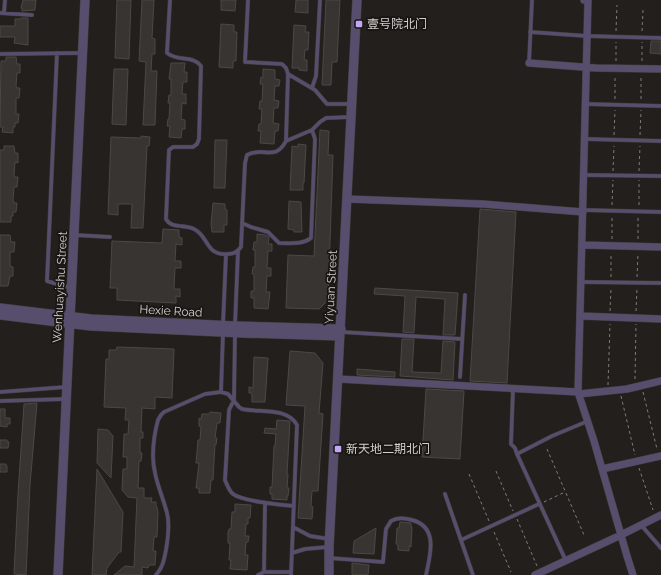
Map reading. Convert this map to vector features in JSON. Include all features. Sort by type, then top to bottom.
[{"type":"street","name":"Wenhuayishu Street","points":[[58,575],[86,0]]},
{"type":"street","name":"Yiyuan Street","points":[[329,575],[329,543],[357,0]]},
{"type":"street","points":[[584,0],[588,0],[579,393],[633,575]]},
{"type":"street","points":[[529,63],[587,68],[661,70]]},
{"type":"street","points":[[347,199],[483,204],[583,211]]},
{"type":"street","points":[[583,245],[661,247]]},
{"type":"street","name":"Hexie Road","points":[[0,308],[71,320]]},
{"type":"street","name":"Hexie Road","points":[[0,315],[71,320],[91,319],[223,329],[340,332]]},
{"type":"street","points":[[581,316],[661,318]]},
{"type":"street","points":[[338,379],[579,393],[608,391],[661,381]]},
{"type":"street","points":[[602,468],[660,456]]},
{"type":"street","points":[[538,574],[661,515]]},
{"type":"lane","points":[[5,0],[2,13],[32,14]]},
{"type":"lane","points":[[170,0],[167,53],[174,58],[194,60],[201,66],[199,139],[194,147],[173,147],[169,150],[166,219],[169,223],[174,225],[188,226],[198,230],[211,250],[221,254],[238,251]]},
{"type":"lane","points":[[248,0],[245,62],[282,64],[286,68],[288,74],[286,141],[282,149],[277,152],[256,152],[247,155],[245,163],[241,247],[238,251],[234,400],[229,410],[226,480],[230,491],[235,495],[265,503],[294,506]]},
{"type":"lane","points":[[312,88],[316,76],[320,0]]},
{"type":"lane","points":[[529,63],[532,0]]},
{"type":"lane","points":[[530,32],[587,36],[661,38]]},
{"type":"lane","points":[[57,53],[47,281],[72,288]]},
{"type":"lane","points":[[0,54],[83,53]]},
{"type":"lane","points":[[288,74],[312,88],[327,104],[352,104]]},
{"type":"lane","points":[[586,104],[661,106]]},
{"type":"lane","points":[[286,141],[312,130],[326,118],[351,117]]},
{"type":"lane","points":[[242,223],[268,232],[279,242],[300,243],[311,238],[315,139],[312,130]]},
{"type":"lane","points":[[585,139],[661,141]]},
{"type":"lane","points":[[584,175],[661,176]]},
{"type":"lane","points":[[583,211],[661,212]]},
{"type":"lane","points":[[74,235],[110,237]]},
{"type":"lane","points":[[221,392],[226,254]]},
{"type":"lane","points":[[582,282],[661,283]]},
{"type":"lane","points":[[460,377],[465,295]]},
{"type":"lane","points":[[340,332],[462,339]]},
{"type":"lane","points":[[0,392],[67,387]]},
{"type":"lane","points":[[513,388],[511,444],[566,561]]},
{"type":"lane","points":[[156,575],[162,567],[164,559],[168,525],[167,514],[159,490],[153,456],[158,420],[164,412],[205,394],[221,392],[228,394],[238,407],[242,409],[280,413],[294,420],[297,425],[291,574],[264,572],[258,575]]},
{"type":"lane","points":[[0,401],[67,399]]},
{"type":"lane","points":[[516,454],[552,436],[588,421]]},
{"type":"lane","points":[[445,494],[473,575]]},
{"type":"lane","points":[[264,572],[265,503]]},
{"type":"lane","points":[[461,540],[540,504]]},
{"type":"lane","points":[[329,558],[383,562],[386,529],[390,521],[403,518],[420,524],[430,536],[431,552],[426,575]]},
{"type":"lane","points":[[641,525],[661,548]]},
{"type":"lane","points":[[293,527],[310,536],[329,543]]},
{"type":"lane","points":[[292,553],[329,543]]},
{"type":"path","points":[[608,391],[617,5]]},
{"type":"path","points":[[643,10],[636,318],[638,386],[660,456]]},
{"type":"path","points":[[547,449],[584,535]]},
{"type":"path","points":[[496,471],[538,574]]},
{"type":"path","points":[[540,504],[566,492]]},
{"type":"building","points":[[23,0],[36,0],[35,10],[22,11],[21,8]]},
{"type":"building","points":[[117,0],[131,0],[129,59],[115,58]]},
{"type":"building","points":[[142,0],[154,0],[152,38],[155,39],[155,54],[152,54],[151,71],[157,71],[155,125],[143,125],[146,62],[139,61]]},
{"type":"building","points":[[221,0],[236,0],[235,11],[221,10]]},
{"type":"building","points":[[296,0],[308,0],[308,13],[295,12]]},
{"type":"building","points":[[326,0],[340,0],[337,62],[332,62],[331,85],[322,85]]},
{"type":"building","points":[[28,18],[28,45],[14,43],[15,37],[0,37],[0,26],[15,26],[15,19]]},
{"type":"building","points":[[221,24],[234,25],[234,32],[237,32],[236,61],[233,61],[233,68],[219,67]]},
{"type":"building","points":[[294,25],[306,26],[305,32],[309,32],[308,50],[305,50],[304,60],[307,60],[307,71],[299,70],[299,68],[292,68]]},
{"type":"building","points":[[651,41],[661,41],[661,54],[650,53]]},
{"type":"building","points":[[6,57],[16,57],[17,64],[20,64],[20,73],[17,73],[16,86],[17,88],[20,88],[19,98],[16,98],[16,114],[19,114],[18,123],[15,123],[15,127],[13,127],[13,133],[2,132],[3,127],[0,127],[1,61],[6,61]]},
{"type":"building","points":[[171,63],[185,63],[184,72],[187,72],[187,82],[183,82],[182,94],[186,94],[186,104],[182,103],[181,119],[185,120],[185,129],[182,129],[181,138],[169,137],[170,126],[167,126],[169,119],[169,95],[171,95],[171,79],[169,79]]},
{"type":"building","points":[[114,69],[128,69],[126,125],[112,124]]},
{"type":"building","points":[[263,69],[275,70],[275,79],[280,80],[279,86],[275,86],[274,100],[279,101],[278,108],[274,108],[273,123],[279,124],[278,131],[275,131],[274,144],[260,143],[261,131],[258,131],[259,124],[261,124],[262,109],[259,109],[260,101],[262,101],[263,84],[260,84],[261,77],[263,78]]},
{"type":"building","points":[[320,130],[329,131],[328,155],[333,155],[328,300],[319,309],[286,308],[288,255],[314,256]]},
{"type":"building","points":[[141,136],[150,137],[149,146],[147,146],[143,228],[131,228],[132,204],[118,204],[118,215],[108,214],[111,137],[141,138]]},
{"type":"building","points":[[215,140],[227,140],[225,188],[214,188]]},
{"type":"building","points":[[298,144],[306,145],[303,190],[290,190],[292,146],[298,147]]},
{"type":"building","points":[[4,146],[14,146],[15,153],[18,153],[18,163],[15,162],[14,175],[15,177],[18,177],[17,187],[14,187],[13,200],[14,203],[17,203],[16,212],[13,212],[13,216],[11,216],[11,222],[0,222],[0,150],[4,150]]},
{"type":"building","points":[[289,201],[301,202],[302,232],[294,232],[294,230],[288,229]]},
{"type":"building","points":[[213,203],[225,204],[225,209],[227,210],[227,225],[224,225],[224,232],[212,232],[211,224]]},
{"type":"building","points":[[480,209],[516,212],[507,383],[470,381]]},
{"type":"building","points":[[163,229],[179,230],[179,237],[182,238],[182,245],[176,244],[175,261],[181,261],[181,268],[175,268],[174,289],[180,289],[180,297],[176,296],[176,303],[117,300],[117,288],[110,288],[112,241],[162,243]]},
{"type":"building","points":[[257,234],[266,235],[269,237],[268,244],[272,244],[272,251],[268,251],[267,268],[271,268],[271,276],[267,276],[266,292],[270,292],[268,309],[254,308],[254,298],[251,298],[251,291],[254,291],[254,274],[252,274],[253,267],[255,267],[255,250],[253,250],[254,242],[257,242]]},
{"type":"building","points":[[0,235],[10,235],[11,242],[15,242],[14,252],[10,252],[10,266],[13,267],[13,276],[10,276],[8,286],[0,286]]},
{"type":"building","points":[[375,288],[458,293],[455,335],[443,335],[445,299],[416,297],[414,333],[403,332],[405,296],[374,294]]},
{"type":"building","points":[[402,339],[414,339],[412,372],[441,373],[443,341],[455,342],[453,380],[400,376]]},
{"type":"building","points":[[117,347],[174,349],[172,398],[155,397],[155,409],[142,408],[141,432],[143,432],[143,438],[140,438],[140,453],[142,453],[141,461],[139,461],[138,488],[144,488],[144,498],[152,498],[151,502],[156,502],[158,512],[157,537],[154,537],[153,551],[156,551],[155,565],[149,565],[148,568],[142,567],[142,575],[114,575],[125,566],[134,567],[137,498],[128,497],[122,490],[123,469],[127,469],[127,457],[123,457],[124,434],[128,434],[129,420],[125,420],[126,408],[104,407],[106,359],[109,359],[109,350],[116,350]]},
{"type":"building","points":[[290,351],[315,353],[323,363],[319,413],[323,414],[318,491],[312,491],[312,519],[298,518],[305,406],[286,405]]},
{"type":"building","points":[[254,357],[268,358],[265,402],[252,402],[252,393],[249,393],[249,387],[253,388]]},
{"type":"building","points":[[357,369],[395,372],[395,377],[357,375]]},
{"type":"building","points":[[426,389],[464,391],[460,459],[422,457]]},
{"type":"building","points":[[37,403],[30,485],[26,575],[14,574],[24,404]]},
{"type":"building","points":[[0,409],[5,409],[5,418],[10,418],[10,424],[7,424],[7,427],[0,426]]},
{"type":"building","points":[[210,412],[221,413],[220,423],[217,423],[215,438],[217,438],[216,445],[215,444],[213,480],[211,480],[210,493],[199,493],[199,488],[196,488],[199,463],[196,463],[201,427],[199,426],[199,418],[201,419],[202,414],[209,414]]},
{"type":"building","points":[[277,420],[290,421],[287,474],[287,488],[289,488],[287,500],[272,499],[272,494],[270,494],[270,487],[272,487],[276,434],[264,433],[265,428],[276,429]]},
{"type":"building","points":[[98,429],[108,430],[113,436],[111,478],[97,463]]},
{"type":"building","points":[[0,440],[7,440],[7,442],[9,442],[8,448],[0,448]]},
{"type":"building","points":[[0,464],[6,464],[7,472],[0,472]]},
{"type":"building","points":[[97,469],[123,512],[121,552],[119,552],[107,568],[106,575],[92,575]]},
{"type":"building","points":[[235,504],[251,505],[250,518],[248,518],[248,524],[246,524],[245,536],[249,536],[248,542],[246,542],[245,555],[248,555],[247,570],[230,569],[231,560],[229,560],[230,543],[228,543],[228,533],[229,529],[231,529],[232,512],[235,512]]},
{"type":"building","points":[[400,522],[411,523],[411,547],[409,546],[409,551],[398,550],[398,546],[396,544],[397,528],[399,528]]},
{"type":"building","points":[[376,528],[374,554],[353,553],[354,541]]},
{"type":"building","points":[[352,563],[369,565],[368,575],[352,575]]},
{"type":"place","name":"壹号院北门","points":[[359,24]]},
{"type":"place","name":"新天地二期北门","points":[[338,449]]}]
